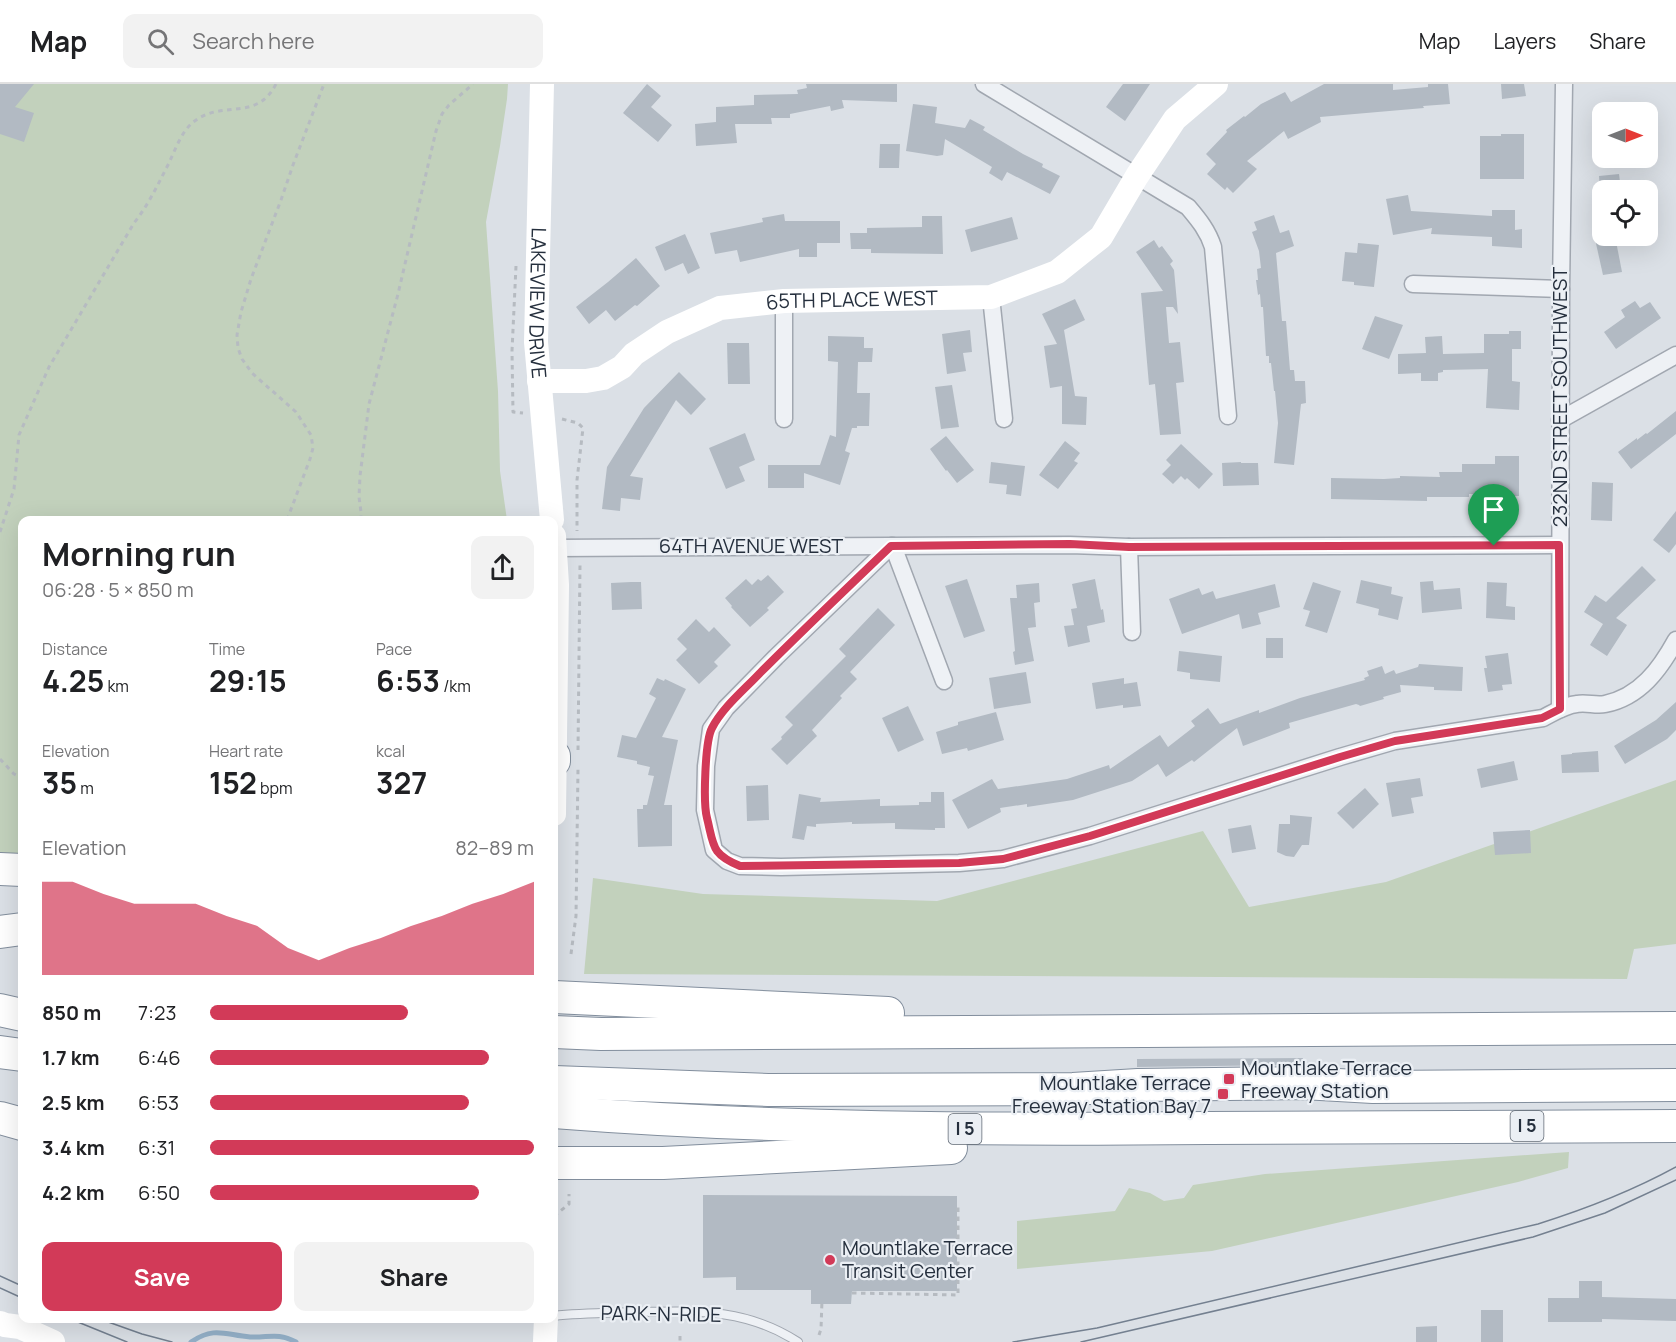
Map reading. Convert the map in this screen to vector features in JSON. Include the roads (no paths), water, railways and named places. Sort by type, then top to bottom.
[{"type":"highway","points":[[0,869],[18,870]]},
{"type":"highway","points":[[0,932],[18,930]]},
{"type":"highway","points":[[0,990],[18,992]]},
{"type":"highway","points":[[558,997],[935,1015],[1092,1032]]},
{"type":"highway","points":[[0,1010],[18,1014]]},
{"type":"highway","points":[[558,1032],[601,1034],[1676,1028]]},
{"type":"highway","points":[[0,1052],[18,1054]]},
{"type":"highway","points":[[558,1064],[696,1069],[1137,1073],[1676,1069]]},
{"type":"highway","points":[[558,1082],[768,1090],[1073,1089],[1138,1085],[1304,1083],[1373,1087],[1676,1085]]},
{"type":"highway","name":"I 5","points":[[558,1112],[712,1122],[880,1128],[1676,1126]]},
{"type":"highway","points":[[0,1118],[18,1123]]},
{"type":"highway","points":[[558,1163],[663,1163],[1377,1127]]},
{"type":"highway","points":[[0,1141],[18,1144]]},
{"type":"street","name":"LAKEVIEW DRIVE","points":[[542,84],[536,342],[552,516]]},
{"type":"street","name":"65TH PLACE WEST","points":[[539,381],[586,381],[611,375],[634,354],[667,332],[720,308],[784,301],[991,297],[1057,272],[1101,237],[1137,176],[1175,119],[1216,84]]},
{"type":"street","name":"232ND STREET SOUTHWEST","points":[[1560,709],[1559,545],[1564,84]]},
{"type":"street","points":[[992,86],[1188,207],[1199,219],[1213,247],[1228,416]]},
{"type":"street","points":[[1413,284],[1561,290]]},
{"type":"street","points":[[991,297],[1004,419]]},
{"type":"street","points":[[784,301],[784,419]]},
{"type":"street","points":[[1560,420],[1676,355]]},
{"type":"street","points":[[558,576],[562,538]]},
{"type":"street","name":"64TH AVENUE WEST","points":[[562,538],[892,546],[1559,545]]},
{"type":"street","points":[[944,681],[892,546],[776,657],[726,708],[711,729],[706,766],[705,810],[714,850],[727,861],[740,866],[959,863],[1003,859],[1090,836],[1395,741],[1542,718],[1577,704],[1604,705],[1633,692],[1650,678],[1659,669],[1676,640]]},
{"type":"street","points":[[1129,547],[1132,632]]},
{"type":"street","points":[[0,1306],[10,1311],[18,1321]]},
{"type":"street","points":[[545,1342],[546,1323]]},
{"type":"lane","name":"PARK-N-RIDE","points":[[558,1316],[719,1312],[756,1322],[798,1342]]},
{"type":"waterway","points":[[191,1342],[214,1333],[250,1337],[278,1336],[296,1342]]},
{"type":"tram line","points":[[1013,1342],[1097,1328],[1538,1224],[1608,1199],[1676,1167]]},
{"type":"tram line","points":[[1081,1342],[1533,1237],[1605,1213],[1676,1180]]},
{"type":"tram line","points":[[0,1276],[18,1284]]},
{"type":"tram line","points":[[0,1288],[18,1296]]},
{"type":"tram line","points":[[80,1323],[127,1342]]},
{"type":"tram line","points":[[111,1323],[172,1342]]},
{"type":"place","name":"Mountlake Terrace Freeway Station","points":[[1229,1079]]},
{"type":"place","name":"Mountlake Terrace Freeway Station Bay 7","points":[[1223,1094]]},
{"type":"place","name":"Mountlake Terrace Transit Center","points":[[830,1260]]}]
